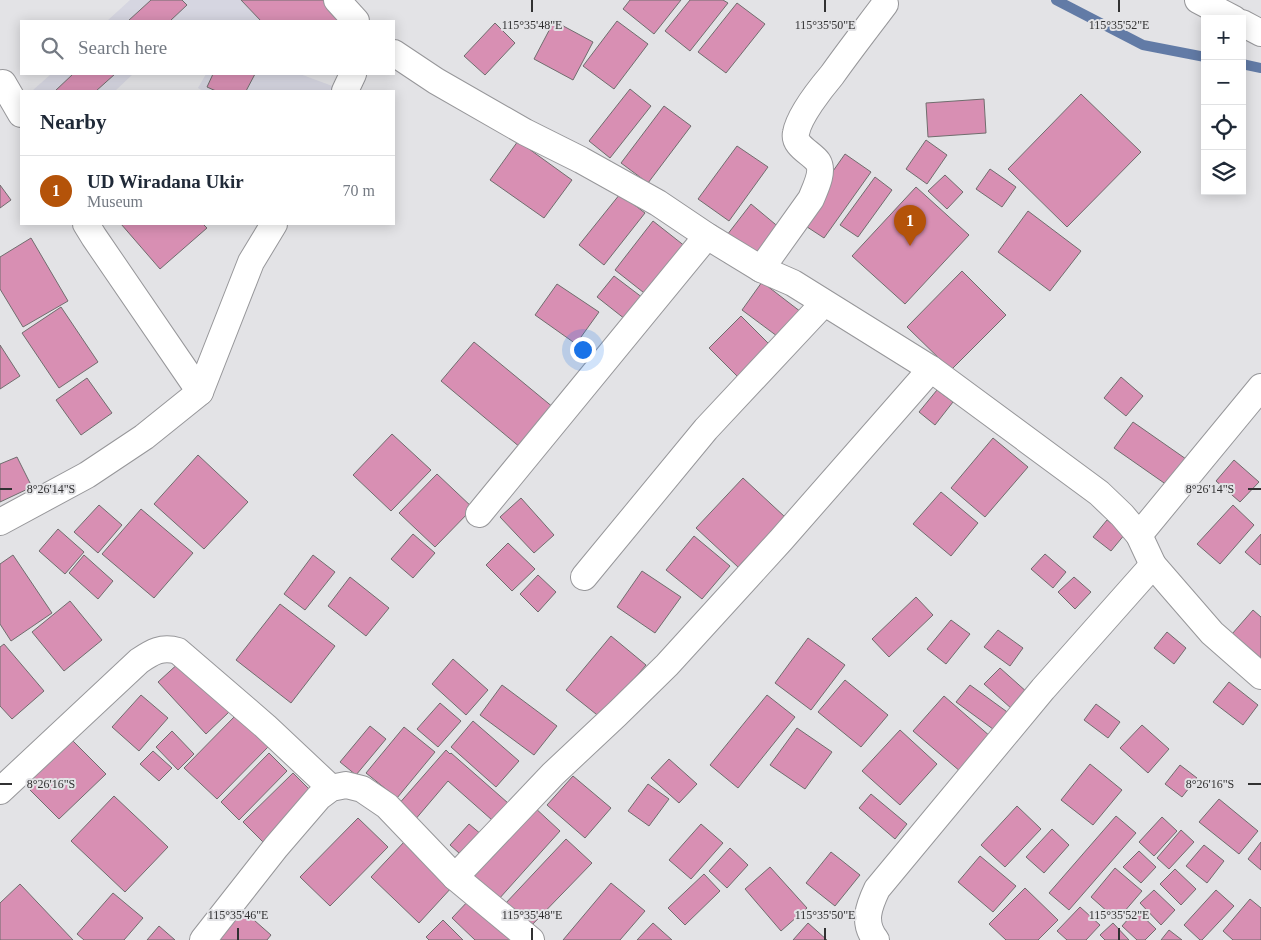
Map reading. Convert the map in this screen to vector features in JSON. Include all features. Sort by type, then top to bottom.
[{"type":"street","points":[[337,0],[355,20]]},
{"type":"street","points":[[1198,0],[1226,15]]},
{"type":"street","points":[[761,269],[811,199],[819,178],[820,168],[818,162],[797,141],[795,134],[799,122],[884,4]]},
{"type":"street","points":[[1246,25],[1261,32]]},
{"type":"street","points":[[395,53],[436,81],[525,132],[581,160],[658,203],[761,269],[793,283],[931,369],[1098,493],[1122,515],[1139,535],[1153,565],[1212,633],[1261,676]]},
{"type":"street","points":[[345,90],[353,75]]},
{"type":"street","points":[[3,84],[20,112]]},
{"type":"street","points":[[87,225],[200,392]]},
{"type":"street","points":[[0,522],[86,475],[144,438],[200,392],[251,262],[273,225]]},
{"type":"street","points":[[479,514],[708,236]]},
{"type":"street","points":[[584,577],[706,430],[824,303]]},
{"type":"street","points":[[455,878],[553,774],[667,665],[781,540],[931,369]]},
{"type":"street","points":[[1139,535],[1261,388]]},
{"type":"street","points":[[876,940],[868,924],[869,906],[877,889],[1043,689],[1153,565]]},
{"type":"street","points":[[0,791],[139,661],[148,654],[168,649],[178,651],[265,726],[331,788]]},
{"type":"street","points":[[203,940],[276,847],[319,797],[331,788],[346,785],[362,789],[387,806],[455,878],[531,940]]},
{"type":"shaded area","points":[[130,0],[326,0],[345,20],[108,20]]},
{"type":"shaded area","points":[[50,75],[132,75],[116,90],[33,90]]},
{"type":"shaded area","points":[[205,75],[303,75],[335,87],[333,90],[201,90],[198,88]]},
{"type":"building","points":[[151,0],[182,0],[187,5],[171,20],[129,20]]},
{"type":"building","points":[[241,0],[326,0],[342,20],[260,20]]},
{"type":"building","points":[[630,0],[681,0],[654,34],[623,9]]},
{"type":"building","points":[[690,0],[723,0],[728,3],[690,51],[665,31]]},
{"type":"building","points":[[737,3],[765,24],[726,73],[698,52]]},
{"type":"building","points":[[554,21],[593,42],[573,80],[534,59]]},
{"type":"building","points":[[617,21],[648,44],[614,89],[583,66]]},
{"type":"building","points":[[495,23],[515,43],[485,75],[464,56]]},
{"type":"building","points":[[72,75],[114,75],[97,90],[56,90]]},
{"type":"building","points":[[213,75],[254,75],[247,90],[214,90],[207,87]]},
{"type":"building","points":[[630,89],[651,106],[610,158],[589,141]]},
{"type":"building","points":[[1081,94],[1141,152],[1067,227],[1008,169]]},
{"type":"building","points":[[984,99],[986,133],[928,137],[926,103]]},
{"type":"building","points":[[664,106],[691,126],[648,183],[621,163]]},
{"type":"building","points":[[926,140],[947,155],[927,184],[906,169]]},
{"type":"building","points":[[518,141],[572,180],[544,218],[490,180]]},
{"type":"building","points":[[737,146],[768,167],[729,221],[698,199]]},
{"type":"building","points":[[845,154],[871,172],[824,238],[798,221]]},
{"type":"building","points":[[990,169],[1016,187],[1002,207],[976,189]]},
{"type":"building","points":[[945,175],[963,192],[947,209],[928,191]]},
{"type":"building","points":[[875,177],[892,190],[858,237],[840,225]]},
{"type":"building","points":[[0,185],[11,200],[0,208]]},
{"type":"building","points":[[916,187],[969,235],[905,304],[852,256]]},
{"type":"building","points":[[620,194],[645,213],[604,265],[579,245]]},
{"type":"building","points":[[751,204],[781,229],[757,259],[727,235]]},
{"type":"building","points":[[1028,211],[1081,251],[1050,291],[998,252]]},
{"type":"building","points":[[653,221],[686,247],[648,296],[615,270]]},
{"type":"building","points":[[122,225],[204,225],[207,228],[160,269]]},
{"type":"building","points":[[31,238],[68,301],[23,327],[0,289],[0,257]]},
{"type":"building","points":[[962,271],[1006,315],[951,370],[907,327]]},
{"type":"building","points":[[614,276],[647,301],[630,323],[597,297]]},
{"type":"building","points":[[762,282],[801,312],[781,339],[742,310]]},
{"type":"building","points":[[557,284],[599,312],[576,344],[535,315]]},
{"type":"building","points":[[61,307],[98,362],[59,388],[22,333]]},
{"type":"building","points":[[741,316],[774,349],[742,381],[709,348]]},
{"type":"building","points":[[474,342],[554,408],[521,448],[441,381]]},
{"type":"building","points":[[0,345],[20,376],[0,389]]},
{"type":"building","points":[[1121,377],[1143,396],[1126,416],[1104,398]]},
{"type":"building","points":[[87,378],[112,413],[81,435],[56,400]]},
{"type":"building","points":[[937,390],[953,402],[935,425],[919,412]]},
{"type":"building","points":[[1133,422],[1186,459],[1167,485],[1114,448]]},
{"type":"building","points":[[392,434],[431,470],[391,511],[353,475]]},
{"type":"building","points":[[993,438],[1028,467],[985,517],[951,488]]},
{"type":"building","points":[[198,455],[248,502],[204,549],[154,504]]},
{"type":"building","points":[[17,457],[32,487],[0,502],[0,464]]},
{"type":"building","points":[[1234,460],[1259,482],[1240,502],[1216,481]]},
{"type":"building","points":[[437,474],[473,508],[435,547],[399,513]]},
{"type":"building","points":[[743,478],[785,517],[738,567],[696,528]]},
{"type":"building","points":[[941,492],[978,523],[951,556],[913,524]]},
{"type":"building","points":[[521,498],[554,535],[534,553],[500,517]]},
{"type":"building","points":[[99,505],[122,525],[98,553],[74,532]]},
{"type":"building","points":[[1233,505],[1254,525],[1220,564],[1197,544]]},
{"type":"building","points":[[141,509],[193,553],[154,598],[102,554]]},
{"type":"building","points":[[1107,520],[1125,534],[1111,551],[1093,537]]},
{"type":"building","points":[[58,529],[84,552],[65,574],[39,551]]},
{"type":"building","points":[[413,534],[435,553],[413,578],[391,559]]},
{"type":"building","points":[[1261,534],[1261,564],[1260,565],[1245,552]]},
{"type":"building","points":[[694,536],[730,566],[702,599],[666,570]]},
{"type":"building","points":[[508,543],[535,569],[512,591],[486,565]]},
{"type":"building","points":[[1045,554],[1066,572],[1053,588],[1031,569]]},
{"type":"building","points":[[13,555],[52,613],[11,641],[0,624],[0,564]]},
{"type":"building","points":[[84,555],[113,581],[98,599],[69,573]]},
{"type":"building","points":[[313,555],[335,572],[305,610],[284,594]]},
{"type":"building","points":[[642,571],[681,597],[655,633],[617,607]]},
{"type":"building","points":[[538,575],[556,592],[538,612],[520,594]]},
{"type":"building","points":[[350,577],[389,608],[366,636],[328,606]]},
{"type":"building","points":[[1074,577],[1091,592],[1075,609],[1058,592]]},
{"type":"building","points":[[916,597],[933,615],[889,657],[872,639]]},
{"type":"building","points":[[70,601],[102,640],[64,671],[32,632]]},
{"type":"building","points":[[280,604],[335,646],[291,703],[236,660]]},
{"type":"building","points":[[1253,610],[1261,617],[1261,660],[1232,634]]},
{"type":"building","points":[[951,620],[970,634],[946,664],[927,649]]},
{"type":"building","points":[[998,630],[1023,648],[1010,666],[984,647]]},
{"type":"building","points":[[1167,632],[1186,648],[1174,664],[1154,648]]},
{"type":"building","points":[[611,636],[646,665],[601,718],[566,690]]},
{"type":"building","points":[[808,638],[845,665],[811,710],[775,683]]},
{"type":"building","points":[[4,644],[44,691],[12,719],[0,706],[0,647]]},
{"type":"building","points":[[453,659],[488,690],[466,715],[432,684]]},
{"type":"building","points":[[181,661],[229,712],[206,734],[158,682]]},
{"type":"building","points":[[1000,668],[1028,693],[1012,709],[984,684]]},
{"type":"building","points":[[845,680],[888,715],[861,747],[818,712]]},
{"type":"building","points":[[1229,682],[1258,705],[1243,725],[1213,702]]},
{"type":"building","points":[[502,685],[557,726],[534,755],[480,715]]},
{"type":"building","points":[[970,685],[1010,714],[997,732],[956,702]]},
{"type":"building","points":[[141,695],[168,718],[139,751],[112,727]]},
{"type":"building","points":[[767,695],[795,717],[738,788],[710,765]]},
{"type":"building","points":[[944,696],[991,737],[961,772],[913,731]]},
{"type":"building","points":[[440,703],[461,721],[438,747],[417,729]]},
{"type":"building","points":[[1096,704],[1120,722],[1108,738],[1084,720]]},
{"type":"building","points":[[236,715],[268,747],[217,799],[184,768]]},
{"type":"building","points":[[473,721],[519,761],[496,787],[451,747]]},
{"type":"building","points":[[1142,725],[1169,749],[1148,773],[1120,748]]},
{"type":"building","points":[[370,726],[386,739],[356,775],[340,762]]},
{"type":"building","points":[[404,727],[435,752],[397,798],[366,773]]},
{"type":"building","points":[[797,728],[832,752],[805,789],[770,765]]},
{"type":"building","points":[[900,730],[937,764],[900,805],[862,771]]},
{"type":"building","points":[[172,731],[194,754],[178,770],[156,747]]},
{"type":"building","points":[[72,740],[106,774],[59,819],[25,785]]},
{"type":"building","points":[[446,750],[508,803],[492,820],[448,781],[414,821],[397,806]]},
{"type":"building","points":[[153,751],[172,768],[159,781],[140,764]]},
{"type":"building","points":[[269,753],[287,771],[239,820],[221,802]]},
{"type":"building","points":[[669,759],[697,784],[679,803],[651,778]]},
{"type":"building","points":[[1090,764],[1122,790],[1093,825],[1061,800]]},
{"type":"building","points":[[1180,765],[1197,778],[1182,797],[1165,784]]},
{"type":"building","points":[[293,773],[314,794],[264,843],[243,822]]},
{"type":"building","points":[[573,776],[611,808],[585,838],[547,805]]},
{"type":"building","points":[[648,784],[669,799],[649,826],[628,811]]},
{"type":"building","points":[[871,794],[907,824],[895,839],[859,808]]},
{"type":"building","points":[[114,796],[168,847],[125,892],[71,841]]},
{"type":"building","points":[[1219,799],[1258,831],[1239,854],[1199,822]]},
{"type":"building","points":[[533,806],[560,831],[498,900],[471,875]]},
{"type":"building","points":[[1017,806],[1041,829],[1005,867],[981,845]]},
{"type":"building","points":[[1116,816],[1136,833],[1069,910],[1049,893]]},
{"type":"building","points":[[1162,817],[1177,831],[1154,856],[1139,842]]},
{"type":"building","points":[[358,818],[388,847],[330,906],[300,877]]},
{"type":"building","points":[[469,824],[488,840],[469,862],[450,845]]},
{"type":"building","points":[[701,824],[723,843],[691,879],[669,860]]},
{"type":"building","points":[[1052,829],[1069,845],[1044,873],[1026,857]]},
{"type":"building","points":[[1181,830],[1194,842],[1169,869],[1157,858]]},
{"type":"building","points":[[566,839],[592,863],[529,928],[504,905]]},
{"type":"building","points":[[405,841],[453,886],[419,923],[371,877]]},
{"type":"building","points":[[1261,842],[1261,870],[1248,859]]},
{"type":"building","points":[[1204,845],[1224,861],[1207,883],[1186,866]]},
{"type":"building","points":[[730,848],[748,865],[727,888],[709,871]]},
{"type":"building","points":[[1139,851],[1156,867],[1141,883],[1123,867]]},
{"type":"building","points":[[831,852],[860,875],[835,906],[806,883]]},
{"type":"building","points":[[980,856],[1016,886],[993,912],[958,882]]},
{"type":"building","points":[[770,867],[807,908],[781,931],[745,889]]},
{"type":"building","points":[[1115,868],[1142,891],[1117,920],[1091,897]]},
{"type":"building","points":[[1175,869],[1196,889],[1181,905],[1160,884]]},
{"type":"building","points":[[704,874],[720,891],[685,925],[668,908]]},
{"type":"building","points":[[611,883],[645,911],[620,940],[563,940]]},
{"type":"building","points":[[20,884],[73,940],[0,940],[0,903]]},
{"type":"building","points":[[1025,888],[1058,920],[1038,940],[1006,940],[989,924]]},
{"type":"building","points":[[1154,890],[1175,910],[1161,925],[1140,903]]},
{"type":"building","points":[[1216,890],[1234,906],[1200,940],[1184,925]]},
{"type":"building","points":[[113,893],[143,918],[124,940],[84,940],[77,934]]},
{"type":"building","points":[[471,898],[514,940],[475,940],[452,918]]},
{"type":"building","points":[[1250,899],[1261,908],[1261,940],[1233,940],[1223,931]]},
{"type":"building","points":[[238,906],[271,935],[267,940],[210,940]]},
{"type":"building","points":[[1080,907],[1100,925],[1086,940],[1067,940],[1057,931]]},
{"type":"building","points":[[1136,910],[1156,929],[1145,940],[1137,940],[1122,926]]},
{"type":"building","points":[[443,920],[463,940],[429,940],[426,937]]},
{"type":"building","points":[[653,923],[672,940],[637,940]]},
{"type":"building","points":[[808,923],[827,940],[793,940]]},
{"type":"building","points":[[1113,923],[1129,940],[1105,940],[1100,935]]},
{"type":"building","points":[[159,926],[175,940],[147,940]]},
{"type":"building","points":[[1169,930],[1182,940],[1161,940]]},
{"type":"waterway","points":[[1056,0],[1143,45],[1201,56]]},
{"type":"waterway","points":[[1246,65],[1261,68]]},
{"type":"place","name":"UD Wiradana Ukir","points":[[910,246]]}]
